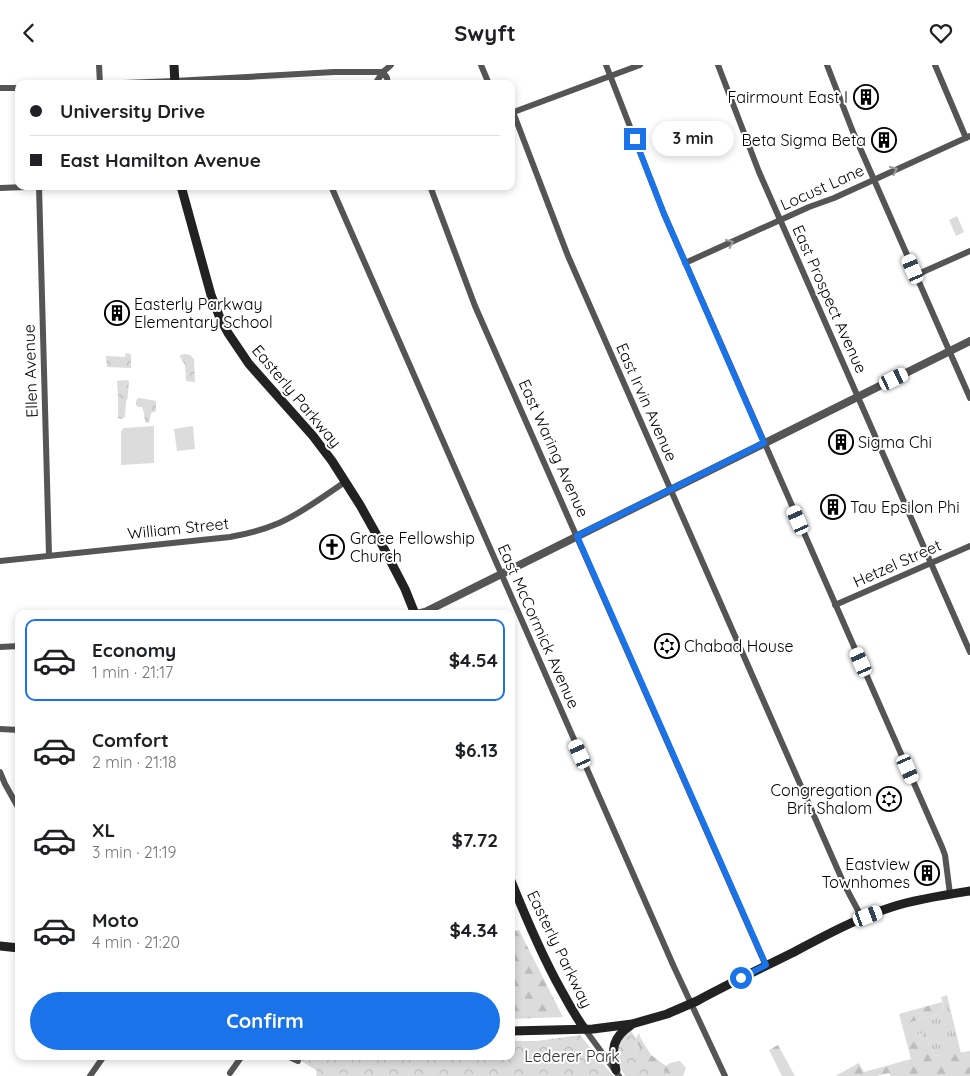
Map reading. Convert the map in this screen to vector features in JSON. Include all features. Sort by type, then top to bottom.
[{"type":"main road","points":[[174,65],[175,80]]},
{"type":"main road","name":"Easterly Parkway","points":[[182,190],[211,295],[228,333],[249,364],[316,440],[345,482],[379,539],[414,610]]},
{"type":"main road","name":"Easterly Parkway","points":[[515,891],[551,971],[584,1029]]},
{"type":"main road","points":[[515,1031],[612,1027],[667,1015],[862,918],[892,907],[970,891]]},
{"type":"main road","points":[[0,946],[15,948]]},
{"type":"main road","points":[[618,1073],[612,1055],[614,1044],[621,1033],[632,1024]]},
{"type":"street","points":[[99,65],[99,80]]},
{"type":"street","points":[[378,80],[391,65]]},
{"type":"street","points":[[481,65],[487,80]]},
{"type":"street","points":[[606,65],[660,205],[942,847],[945,855],[950,894]]},
{"type":"street","points":[[515,112],[640,65]]},
{"type":"street","name":"East Prospect Avenue","points":[[718,65],[780,221],[970,652]]},
{"type":"street","points":[[827,65],[853,132],[970,398]]},
{"type":"street","points":[[935,65],[968,137]]},
{"type":"street","points":[[207,80],[334,72],[383,72]]},
{"type":"street","points":[[383,72],[387,80]]},
{"type":"street","points":[[0,88],[15,88]]},
{"type":"street","name":"East Irvin Avenue","points":[[515,121],[568,257],[846,888],[862,918]]},
{"type":"street","name":"Locust Lane","points":[[685,263],[968,137]]},
{"type":"street","points":[[0,189],[15,188]]},
{"type":"street","name":"Ellen Avenue","points":[[39,190],[50,555]]},
{"type":"street","name":"East McCormick Avenue","points":[[333,190],[691,1004],[726,1076]]},
{"type":"street","name":"East Waring Avenue","points":[[432,190],[477,309],[766,965]]},
{"type":"street","points":[[916,275],[970,251]]},
{"type":"street","points":[[429,610],[970,341]]},
{"type":"street","name":"William Street","points":[[0,561],[253,533],[280,523],[345,482]]},
{"type":"street","name":"Hetzel Street","points":[[835,605],[970,546]]},
{"type":"street","points":[[0,647],[15,645]]},
{"type":"street","points":[[0,729],[15,730]]},
{"type":"street","points":[[0,772],[15,802]]},
{"type":"street","points":[[584,1029],[618,1073]]},
{"type":"street","points":[[90,1076],[101,1060]]},
{"type":"street","points":[[230,1073],[239,1060]]},
{"type":"green space","points":[[957,216],[964,232],[956,236],[949,220]]},
{"type":"green space","points":[[126,353],[131,354],[131,368],[107,367],[106,356],[125,357]]},
{"type":"green space","points":[[180,355],[190,355],[194,359],[195,382],[186,381],[185,365],[180,357]]},
{"type":"green space","points":[[117,381],[129,381],[128,394],[125,417],[122,419],[118,418]]},
{"type":"green space","points":[[138,398],[156,401],[156,411],[151,413],[149,423],[145,422],[142,407],[136,405]]},
{"type":"green space","points":[[154,426],[154,463],[121,465],[121,431],[124,428]]},
{"type":"green space","points":[[193,426],[195,449],[177,451],[174,429]]},
{"type":"green space","points":[[519,930],[563,1017],[515,1019],[515,931]]},
{"type":"green space","points":[[947,995],[961,1053],[934,1056],[925,1034],[905,1036],[902,1025],[938,1014],[944,1007],[941,997]]},
{"type":"green space","points":[[942,1002],[944,1007],[938,1014],[902,1025],[899,1014]]},
{"type":"green space","points":[[631,1030],[647,1062],[670,1076],[625,1076],[618,1062],[617,1042],[625,1033]]},
{"type":"green space","points":[[639,1033],[651,1055],[666,1066],[680,1061],[686,1068],[683,1076],[630,1076],[634,1042]]},
{"type":"green space","points":[[925,1033],[934,1056],[970,1051],[970,1076],[891,1076],[889,1073],[877,1076],[835,1076],[859,1063],[864,1072],[911,1059],[905,1036]]},
{"type":"green space","name":"Lederer Park","points":[[580,1035],[613,1076],[316,1076],[317,1071],[300,1060],[515,1060],[515,1041],[536,1041]]},
{"type":"green space","points":[[778,1045],[795,1076],[782,1076],[769,1050]]},
{"type":"place","name":"Fairmount East I","points":[[866,97]]},
{"type":"place","name":"Beta Sigma Beta","points":[[884,140]]},
{"type":"place","name":"Easterly Parkway Elementary School","points":[[117,313]]},
{"type":"place","name":"Sigma Chi","points":[[841,442]]},
{"type":"place","name":"Tau Epsilon Phi","points":[[833,507]]},
{"type":"place","name":"Grace Fellowship Church","points":[[332,547]]},
{"type":"place","name":"Chabad House","points":[[667,646]]},
{"type":"place","name":"Congregation Brit Shalom","points":[[889,799]]},
{"type":"place","name":"Eastview Townhomes","points":[[927,873]]},
{"type":"route","points":[[635,139],[664,214],[764,443],[577,536],[766,965],[741,978]]}]
